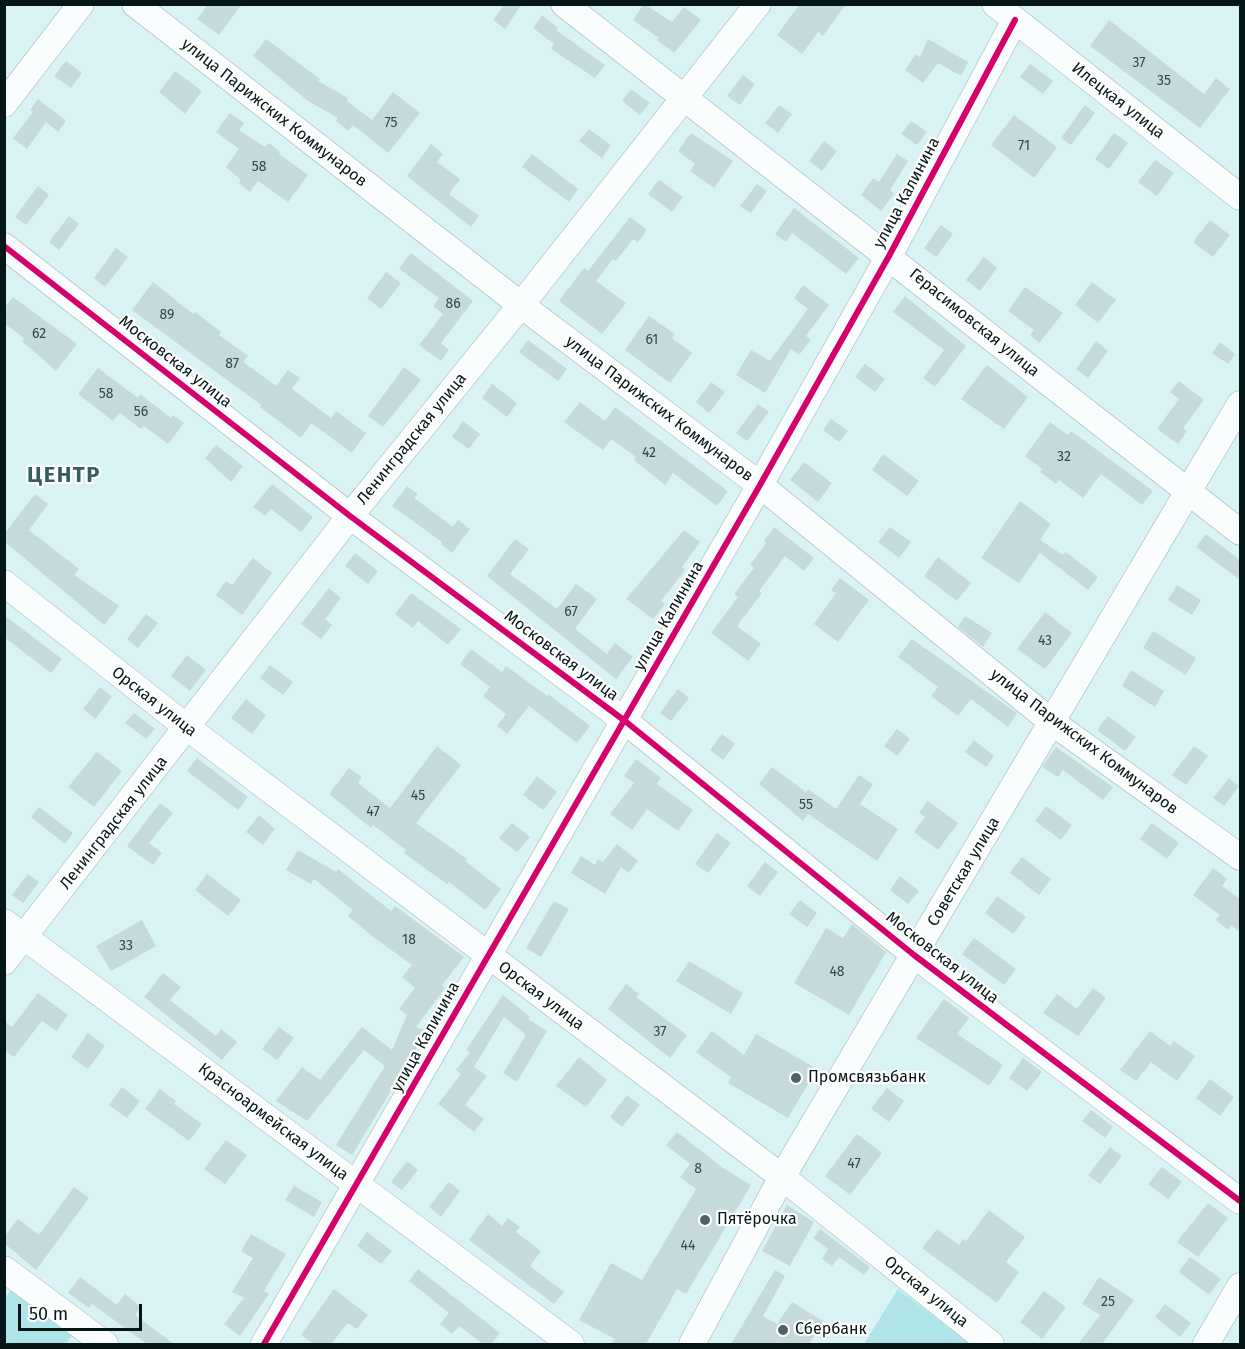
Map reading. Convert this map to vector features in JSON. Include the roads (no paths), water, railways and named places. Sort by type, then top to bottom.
[{"type":"street","points":[[4,104],[81,4]]},
{"type":"street","name":"улица Парижских Коммунаров","points":[[135,4],[522,305],[760,485],[1053,723],[1240,857]]},
{"type":"street","name":"Герасимовская улица","points":[[564,4],[1240,532]]},
{"type":"street","name":"Ленинградская улица","points":[[4,963],[14,929],[188,728],[350,516],[522,305],[686,99],[758,4]]},
{"type":"street","name":"Илецкая улица","points":[[995,4],[1240,197]]},
{"type":"street","name":"улица Калинина","points":[[264,1344],[358,1185],[487,955],[626,721],[760,485],[889,256],[1015,20]]},
{"type":"street","name":"Московская улица","points":[[4,246],[350,516],[626,721],[914,955],[1240,1201]]},
{"type":"street","name":"Советская улица","points":[[692,1344],[782,1177],[1240,404]]},
{"type":"street","name":"Орская улица","points":[[4,583],[188,728],[782,1177],[991,1344]]},
{"type":"street","name":"Красноармейская улица","points":[[14,929],[571,1344]]},
{"type":"street","points":[[4,1269],[105,1344]]},
{"type":"street","points":[[1206,1344],[1240,1286]]},
{"type":"place","name":"Промсвязьбанк","points":[[796,1078]]},
{"type":"place","name":"Пятёрочка","points":[[705,1220]]},
{"type":"place","name":"Сбербанк","points":[[783,1330]]},
{"type":"district","name":"ЦЕНТР","points":[[64,476]]}]
